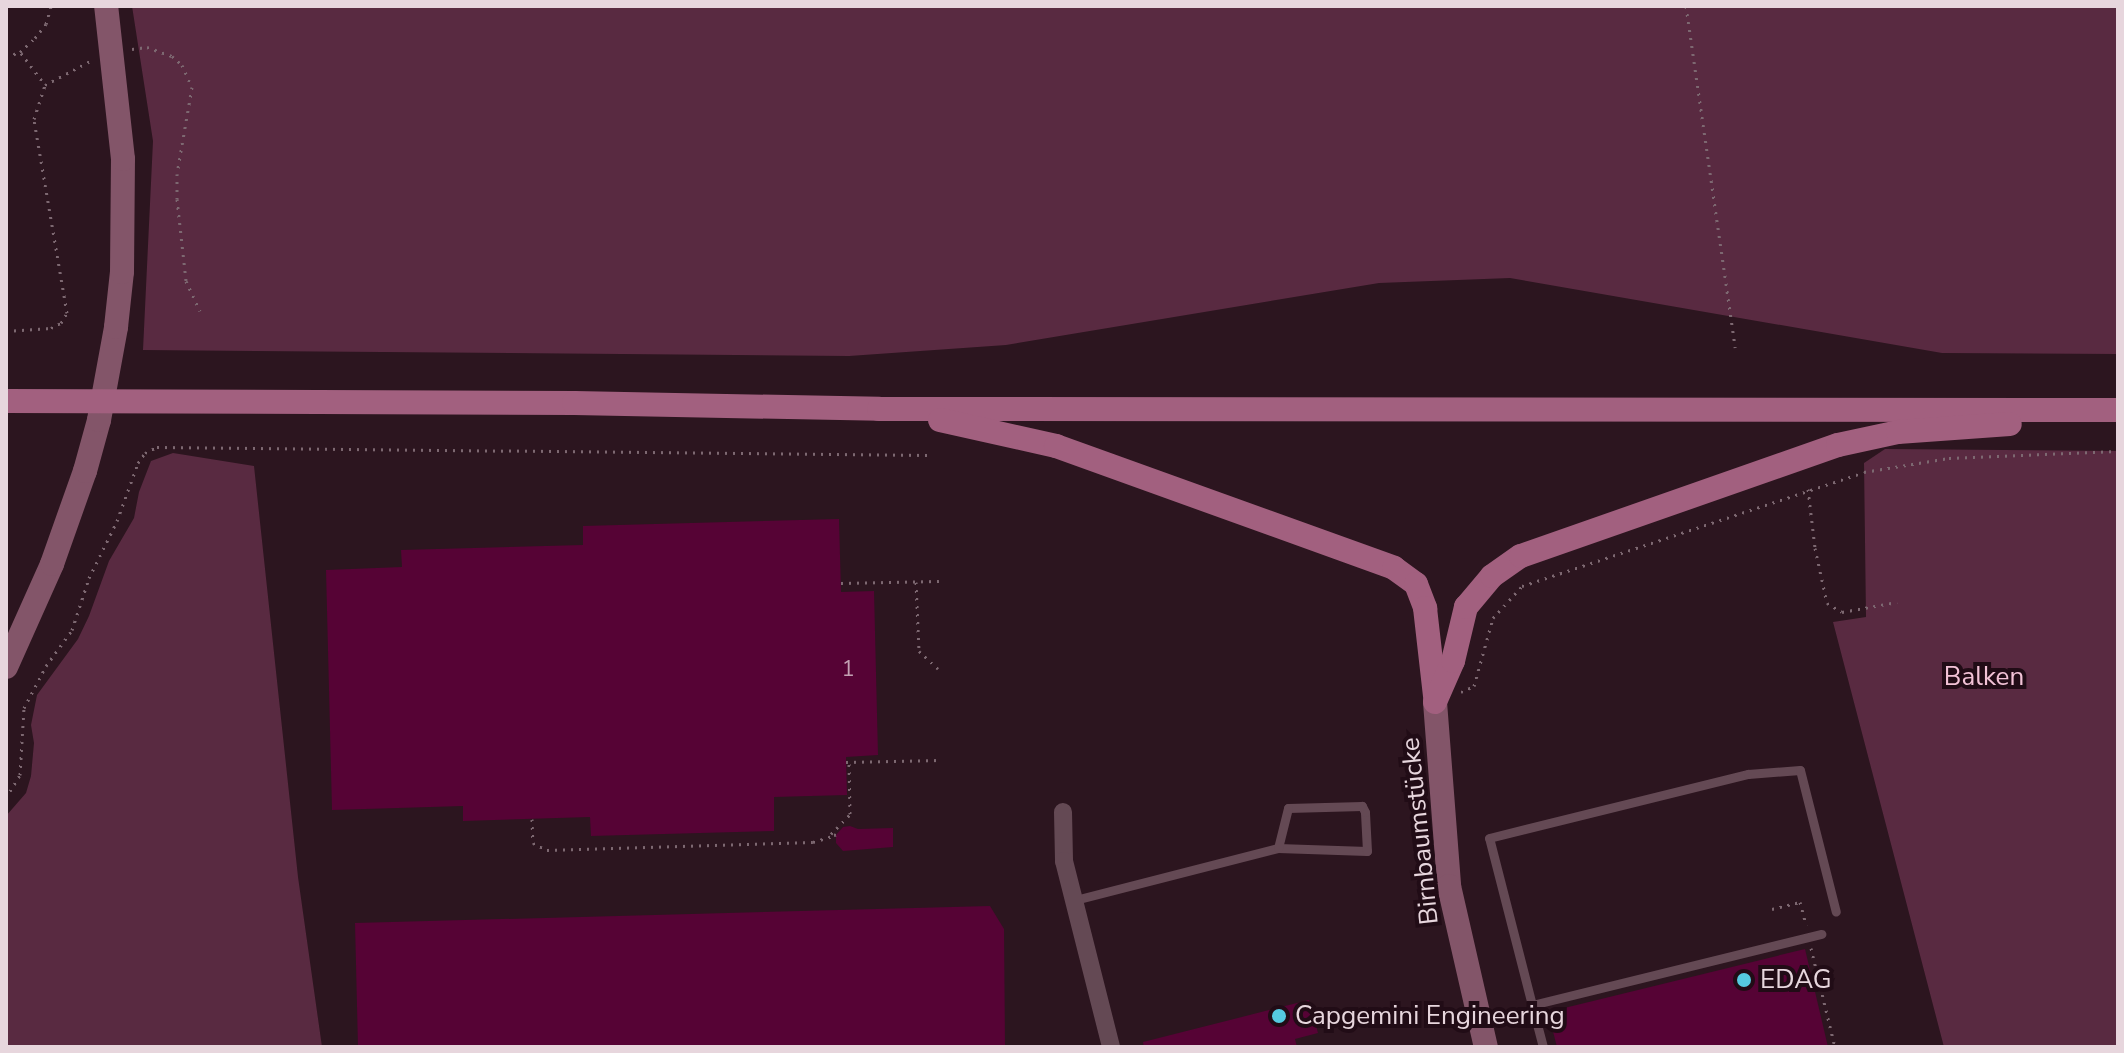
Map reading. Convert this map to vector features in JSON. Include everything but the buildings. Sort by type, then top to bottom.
[{"type":"main road","points":[[6,401],[574,403],[879,409],[2118,410]]},
{"type":"main road","points":[[879,409],[1056,446],[1394,568],[1416,584],[1425,608],[1435,702]]},
{"type":"main road","points":[[1435,702],[1453,661],[1466,607],[1492,576],[1521,556],[1838,445],[1898,432],[2118,416]]},
{"type":"street","points":[[6,667],[52,564],[99,420],[116,327],[124,215],[122,144],[106,6]]},
{"type":"street","name":"Birnbaumstücke","points":[[1435,702],[1449,886],[1486,1047]]},
{"type":"street","points":[[1063,812],[1064,861],[1111,1047]]},
{"type":"lane","points":[[1543,1047],[1489,838],[1748,774],[1800,770],[1836,912]]},
{"type":"lane","points":[[1075,900],[1278,848],[1367,851],[1365,812],[1362,806],[1288,808],[1278,848]]},
{"type":"lane","points":[[1532,1005],[1821,934]]},
{"type":"path","points":[[6,57],[20,52],[46,24],[51,6]]},
{"type":"path","points":[[1686,6],[1735,347]]},
{"type":"path","points":[[6,331],[51,328],[61,323],[67,313],[34,119],[45,85],[113,52],[147,47],[172,56],[189,76],[192,104],[181,153],[177,199],[186,281],[200,311]]},
{"type":"path","points":[[20,52],[45,85]]},
{"type":"path","points":[[6,798],[20,775],[24,708],[46,666],[72,630],[89,578],[117,521],[138,463],[145,453],[157,447],[928,455]]},
{"type":"path","points":[[1435,702],[1474,686],[1493,618],[1522,586],[1864,472],[1949,458],[2118,451]]},
{"type":"path","points":[[1808,489],[1815,548],[1827,603],[1842,612],[1897,602]]},
{"type":"path","points":[[841,583],[939,581]]},
{"type":"path","points":[[916,582],[919,651],[938,669]]},
{"type":"path","points":[[532,819],[533,843],[547,850],[813,842],[836,835],[831,834],[850,814],[847,762],[941,760]]},
{"type":"path","points":[[1772,909],[1800,902],[1835,1047]]},
{"type":"green space","points":[[132,6],[2118,6],[2118,354],[1942,353],[1510,278],[1379,283],[1006,345],[849,356],[143,350],[153,141]]},
{"type":"green space","name":"Balken","points":[[1885,449],[2118,451],[2118,1047],[1944,1047],[1833,622],[1866,617],[1864,463]]},
{"type":"green space","points":[[173,453],[254,466],[298,877],[322,1047],[6,1047],[6,816],[26,793],[31,776],[34,743],[31,725],[37,695],[78,639],[109,561],[134,518],[139,492],[151,461]]},
{"type":"place","name":"EDAG","points":[[1744,980]]},
{"type":"place","name":"Capgemini Engineering","points":[[1279,1016]]}]
